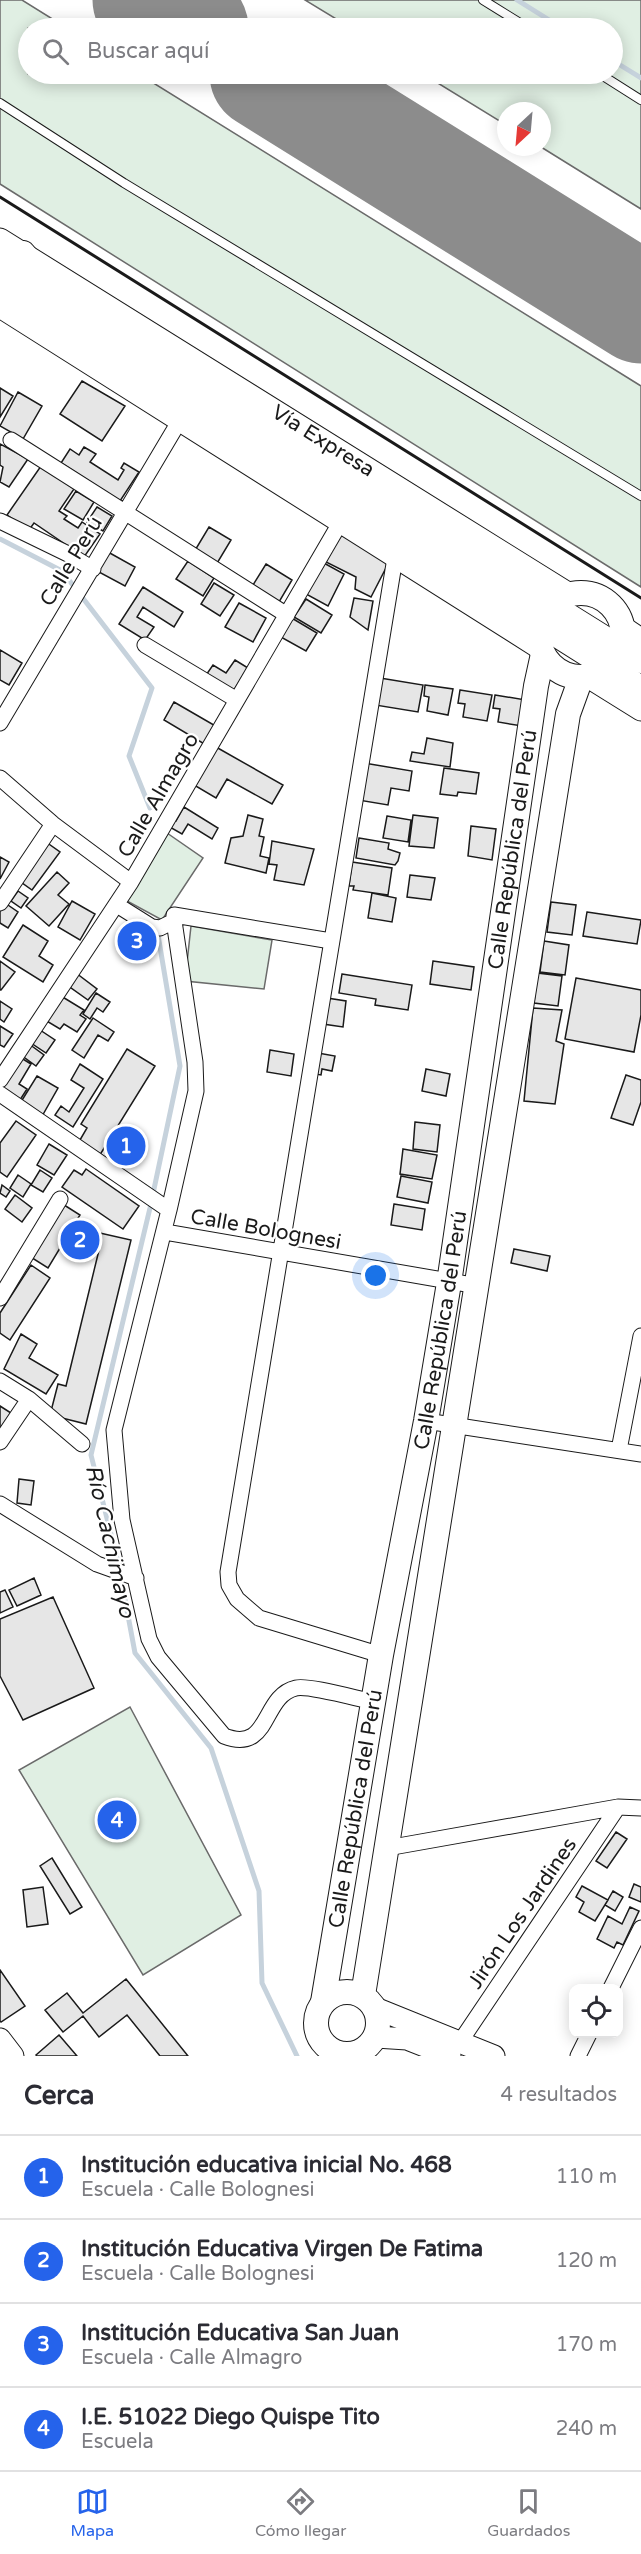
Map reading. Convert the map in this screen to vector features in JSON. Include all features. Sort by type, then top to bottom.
[{"type":"main road","name":"Vía Expresa","points":[[0,239],[23,253],[549,626],[559,671],[615,657]]},
{"type":"main road","points":[[23,253],[58,309]]},
{"type":"main road","name":"Vía Expresa","points":[[0,261],[58,309],[549,626]]},
{"type":"main road","name":"Vía Expresa","points":[[0,284],[58,309]]},
{"type":"main road","name":"Vía Expresa","points":[[0,305],[395,558],[615,657],[641,688]]},
{"type":"main road","points":[[0,305],[58,309]]},
{"type":"main road","name":"Calle República del Perú","points":[[323,2002],[381,1655],[426,1421],[536,686],[549,626]]},
{"type":"main road","name":"Vía Expresa","points":[[615,657],[641,710]]},
{"type":"main road","name":"Calle República del Perú","points":[[369,2002],[387,1848],[568,714],[615,657]]},
{"type":"main road","points":[[455,2049],[369,2002],[342,1992],[323,2002],[316,2017],[316,2026],[322,2042],[331,2052],[356,2053],[372,2046],[407,2039],[455,2049],[494,2056]]},
{"type":"main road","points":[[369,2002],[379,2027],[372,2046]]},
{"type":"main road","points":[[0,2039],[13,2056]]},
{"type":"street","name":"Calle Perú","points":[[0,723],[180,420]]},
{"type":"street","points":[[11,440],[287,615]]},
{"type":"street","points":[[0,521],[68,554],[88,576]]},
{"type":"street","name":"Calle Almagro","points":[[0,1080],[131,882],[340,524]]},
{"type":"street","points":[[381,1655],[259,1618],[237,1599],[229,1585],[228,1572],[395,558]]},
{"type":"street","points":[[145,645],[237,700]]},
{"type":"street","points":[[0,778],[53,824],[131,882]]},
{"type":"street","points":[[0,903],[53,824]]},
{"type":"street","points":[[117,904],[162,925],[174,915],[331,941]]},
{"type":"street","name":"Calle Bolognesi","points":[[162,925],[195,1062],[196,1091],[165,1207],[165,1232],[478,1286]]},
{"type":"street","points":[[0,1094],[165,1207]]},
{"type":"street","points":[[0,1298],[60,1199]]},
{"type":"street","points":[[165,1232],[114,1430],[122,1520],[132,1577],[149,1639],[158,1656],[224,1736],[235,1740],[247,1740],[260,1730],[282,1694],[298,1687],[374,1702]]},
{"type":"street","points":[[619,1450],[641,1336]]},
{"type":"street","points":[[0,1381],[29,1399],[82,1444]]},
{"type":"street","points":[[0,1442],[29,1399]]},
{"type":"street","points":[[426,1421],[641,1454]]},
{"type":"street","points":[[0,1504],[110,1571],[132,1577]]},
{"type":"street","points":[[387,1848],[618,1807],[641,1808]]},
{"type":"street","name":"Jirón Los Jardines","points":[[455,2049],[618,1807]]},
{"type":"street","points":[[613,1984],[641,1928]]},
{"type":"street","points":[[578,2056],[587,2038]]},
{"type":"lane","points":[[483,0],[512,18]]},
{"type":"lane","points":[[616,84],[641,100]]},
{"type":"lane","points":[[0,103],[124,183],[641,496]]},
{"type":"green space","points":[[0,0],[22,0],[51,18],[18,18],[18,84],[155,84],[641,386],[641,587],[0,184]]},
{"type":"green space","points":[[305,0],[641,0],[641,209],[551,153],[551,102],[497,102],[497,119],[439,84],[623,84],[623,18],[335,18]]},
{"type":"green space","points":[[167,833],[203,858],[162,920],[127,901]]},
{"type":"green space","points":[[191,926],[272,940],[264,989],[185,981]]},
{"type":"green space","points":[[130,1707],[241,1915],[143,1975],[19,1770]]},
{"type":"building","points":[[82,381],[125,406],[102,441],[60,414]]},
{"type":"building","points":[[0,388],[13,396],[0,417]]},
{"type":"building","points":[[18,392],[42,406],[23,439],[0,426]]},
{"type":"building","points":[[0,444],[28,459],[9,487],[0,482],[3,467],[0,465]]},
{"type":"building","points":[[84,447],[96,454],[90,462],[118,480],[124,470],[121,468],[124,463],[139,472],[120,501],[61,463],[70,449],[79,455]]},
{"type":"building","points":[[41,466],[74,489],[59,511],[67,516],[64,519],[78,528],[82,522],[100,534],[84,557],[34,523],[29,530],[7,515]]},
{"type":"building","points":[[76,491],[94,502],[83,520],[64,509]]},
{"type":"building","points":[[97,507],[112,516],[103,531],[87,522]]},
{"type":"building","points":[[209,527],[231,540],[216,565],[194,552]]},
{"type":"building","points":[[340,534],[389,562],[371,597],[355,589],[356,577],[326,562]]},
{"type":"building","points":[[108,552],[135,567],[125,586],[97,571]]},
{"type":"building","points":[[188,561],[214,578],[203,596],[176,579]]},
{"type":"building","points":[[322,562],[344,574],[328,606],[306,594]]},
{"type":"building","points":[[266,564],[292,580],[279,602],[253,585]]},
{"type":"building","points":[[214,583],[234,595],[220,616],[201,604]]},
{"type":"building","points":[[143,587],[183,612],[174,627],[143,607],[137,617],[154,627],[145,640],[119,624]]},
{"type":"building","points":[[354,598],[373,601],[368,630],[350,617]]},
{"type":"building","points":[[306,599],[332,615],[321,633],[294,617]]},
{"type":"building","points":[[239,603],[266,618],[253,642],[225,627]]},
{"type":"building","points":[[290,617],[317,633],[306,651],[279,636]]},
{"type":"building","points":[[0,650],[22,663],[9,685],[0,680]]},
{"type":"building","points":[[235,660],[248,668],[231,695],[204,678],[213,665],[226,673]]},
{"type":"building","points":[[380,678],[423,685],[418,712],[375,705]]},
{"type":"building","points":[[425,685],[453,689],[448,715],[427,711],[429,697],[424,696]]},
{"type":"building","points":[[460,690],[492,695],[487,721],[463,717],[465,704],[458,703]]},
{"type":"building","points":[[495,695],[526,700],[522,726],[498,722],[500,709],[493,708]]},
{"type":"building","points":[[174,702],[219,728],[206,745],[164,720]]},
{"type":"building","points":[[427,738],[453,743],[450,767],[410,761],[412,752],[424,754]]},
{"type":"building","points":[[216,747],[283,785],[272,804],[227,779],[216,798],[194,785]]},
{"type":"building","points":[[364,763],[412,771],[409,791],[391,788],[388,805],[358,800]]},
{"type":"building","points":[[444,768],[479,773],[476,794],[458,792],[457,796],[440,794]]},
{"type":"building","points":[[184,807],[218,828],[212,839],[188,824],[182,834],[168,826],[173,819],[176,821]]},
{"type":"building","points":[[248,815],[263,819],[259,836],[264,837],[260,856],[269,858],[266,873],[225,863],[231,838],[243,836]]},
{"type":"building","points":[[413,815],[438,818],[434,848],[409,846]]},
{"type":"building","points":[[387,816],[411,820],[408,842],[383,838]]},
{"type":"building","points":[[471,826],[496,829],[492,860],[468,856]]},
{"type":"building","points":[[359,838],[389,843],[388,849],[400,853],[398,861],[395,865],[356,858]]},
{"type":"building","points":[[272,841],[314,849],[304,885],[274,880],[277,865],[269,864]]},
{"type":"building","points":[[46,842],[60,852],[32,890],[18,880]]},
{"type":"building","points":[[0,857],[9,862],[0,879]]},
{"type":"building","points":[[352,862],[392,868],[388,895],[353,890],[354,886],[349,886]]},
{"type":"building","points":[[57,872],[69,883],[58,895],[69,904],[49,926],[26,906]]},
{"type":"building","points":[[410,875],[435,878],[431,900],[407,897]]},
{"type":"building","points":[[18,891],[28,898],[21,908],[11,901]]},
{"type":"building","points":[[372,893],[396,898],[392,922],[368,918]]},
{"type":"building","points":[[72,901],[95,914],[80,940],[58,927]]},
{"type":"building","points":[[551,902],[576,905],[572,935],[547,932]]},
{"type":"building","points":[[5,903],[18,912],[8,928],[0,923],[0,911]]},
{"type":"building","points":[[587,912],[641,920],[637,944],[583,936]]},
{"type":"building","points":[[23,925],[48,941],[39,956],[53,965],[43,982],[3,957]]},
{"type":"building","points":[[544,941],[569,945],[565,975],[540,972]]},
{"type":"building","points":[[0,961],[15,972],[1,990],[0,990]]},
{"type":"building","points":[[433,961],[474,967],[471,990],[430,984]]},
{"type":"building","points":[[76,973],[97,989],[88,1000],[67,985]]},
{"type":"building","points":[[537,973],[562,976],[558,1006],[534,1003]]},
{"type":"building","points":[[342,974],[412,985],[408,1010],[375,1005],[376,999],[339,993]]},
{"type":"building","points":[[576,978],[641,990],[641,1015],[634,1052],[565,1039]]},
{"type":"building","points":[[96,993],[110,1002],[103,1012],[97,1008],[90,1019],[83,1014]]},
{"type":"building","points":[[61,996],[84,1010],[80,1015],[86,1019],[77,1032],[64,1024],[60,1029],[45,1020]]},
{"type":"building","points":[[327,998],[346,1001],[343,1027],[323,1024]]},
{"type":"building","points":[[0,1001],[12,1009],[4,1022],[0,1019]]},
{"type":"building","points":[[533,1008],[562,1010],[556,1041],[564,1044],[555,1104],[524,1101]]},
{"type":"building","points":[[93,1018],[114,1032],[108,1041],[98,1035],[84,1058],[72,1050]]},
{"type":"building","points":[[0,1026],[13,1034],[4,1047],[0,1045]]},
{"type":"building","points":[[37,1028],[55,1040],[46,1053],[28,1041]]},
{"type":"building","points":[[29,1044],[44,1055],[36,1066],[21,1055]]},
{"type":"building","points":[[127,1049],[155,1066],[98,1158],[77,1145],[87,1128],[81,1124]]},
{"type":"building","points":[[270,1050],[294,1054],[291,1076],[267,1072]]},
{"type":"building","points":[[318,1053],[335,1056],[332,1071],[322,1069],[321,1075],[315,1074]]},
{"type":"building","points":[[18,1056],[31,1064],[19,1084],[27,1089],[18,1103],[0,1086]]},
{"type":"building","points":[[80,1064],[103,1079],[73,1127],[55,1115],[61,1106],[69,1112],[84,1088],[71,1080]]},
{"type":"building","points":[[426,1069],[450,1074],[446,1096],[422,1091]]},
{"type":"building","points":[[626,1075],[641,1080],[641,1102],[633,1125],[611,1118]]},
{"type":"building","points":[[37,1076],[58,1088],[41,1118],[19,1105]]},
{"type":"building","points":[[16,1121],[36,1135],[7,1177],[0,1172],[0,1143]]},
{"type":"building","points":[[415,1122],[440,1125],[437,1152],[413,1149]]},
{"type":"building","points":[[49,1144],[67,1155],[54,1175],[37,1165]]},
{"type":"building","points":[[403,1149],[437,1155],[432,1179],[400,1174]]},
{"type":"building","points":[[86,1169],[139,1206],[123,1229],[62,1187],[74,1170],[82,1175]]},
{"type":"building","points":[[40,1170],[52,1178],[43,1192],[31,1185]]},
{"type":"building","points":[[18,1175],[31,1184],[23,1197],[10,1188]]},
{"type":"building","points":[[401,1176],[432,1182],[428,1203],[397,1197]]},
{"type":"building","points":[[2,1185],[10,1191],[6,1197],[0,1193]]},
{"type":"building","points":[[15,1195],[32,1208],[22,1222],[5,1209]]},
{"type":"building","points":[[61,1203],[80,1215],[48,1268],[29,1256]]},
{"type":"building","points":[[394,1204],[425,1209],[422,1230],[391,1225]]},
{"type":"building","points":[[91,1231],[131,1240],[86,1424],[50,1415],[58,1384],[66,1386],[99,1250],[87,1247]]},
{"type":"building","points":[[514,1249],[550,1256],[547,1271],[511,1263]]},
{"type":"building","points":[[31,1265],[50,1278],[10,1340],[0,1333],[0,1313]]},
{"type":"building","points":[[21,1334],[37,1344],[29,1358],[58,1375],[46,1394],[4,1369]]},
{"type":"building","points":[[0,1406],[11,1413],[0,1429]]},
{"type":"building","points":[[19,1479],[34,1481],[31,1505],[17,1503]]},
{"type":"building","points":[[34,1578],[41,1595],[17,1606],[9,1590]]},
{"type":"building","points":[[5,1590],[13,1607],[0,1613],[0,1592]]},
{"type":"building","points":[[53,1597],[94,1688],[23,1720],[0,1676],[0,1619]]},
{"type":"building","points":[[616,1832],[627,1839],[607,1868],[596,1861]]},
{"type":"building","points":[[52,1858],[82,1907],[70,1914],[40,1866]]},
{"type":"building","points":[[634,1884],[641,1887],[641,1902],[629,1897]]},
{"type":"building","points":[[582,1886],[608,1900],[595,1921],[579,1912],[584,1902],[576,1897]]},
{"type":"building","points":[[43,1887],[48,1924],[27,1927],[23,1890]]},
{"type":"building","points":[[613,1891],[623,1897],[615,1911],[605,1905]]},
{"type":"building","points":[[630,1907],[639,1911],[623,1945],[617,1942],[614,1948],[597,1939],[608,1916],[622,1924]]},
{"type":"building","points":[[0,1970],[25,2006],[1,2022],[0,2021]]},
{"type":"building","points":[[126,1979],[188,2056],[160,2056],[127,2015],[99,2037],[83,2016],[63,2032],[45,2010],[67,1993],[83,2013]]},
{"type":"building","points":[[59,2035],[77,2056],[36,2055]]},
{"type":"waterway","points":[[517,0],[546,18]]},
{"type":"waterway","points":[[623,67],[641,78]]},
{"type":"waterway","name":"Río Cachimayo","points":[[0,539],[62,571],[152,688],[129,756],[150,808]]},
{"type":"waterway","name":"Río Cachimayo","points":[[157,929],[180,1066],[150,1208],[91,1455],[118,1562],[135,1653],[211,1748],[259,1891],[262,1983],[297,2056]]},
{"type":"runway","points":[[148,0],[177,18]]},
{"type":"runway","points":[[281,84],[641,308]]},
{"type":"wall","points":[[0,197],[641,598]]},
{"type":"place","name":"Institución Educativa San Juan","points":[[137,941]]},
{"type":"place","name":"Institución educativa inicial No. 468","points":[[126,1146]]},
{"type":"place","name":"Institución Educativa Virgen De Fatima","points":[[80,1240]]},
{"type":"place","name":"I.E. 51022 Diego Quispe Tito","points":[[117,1820]]}]
